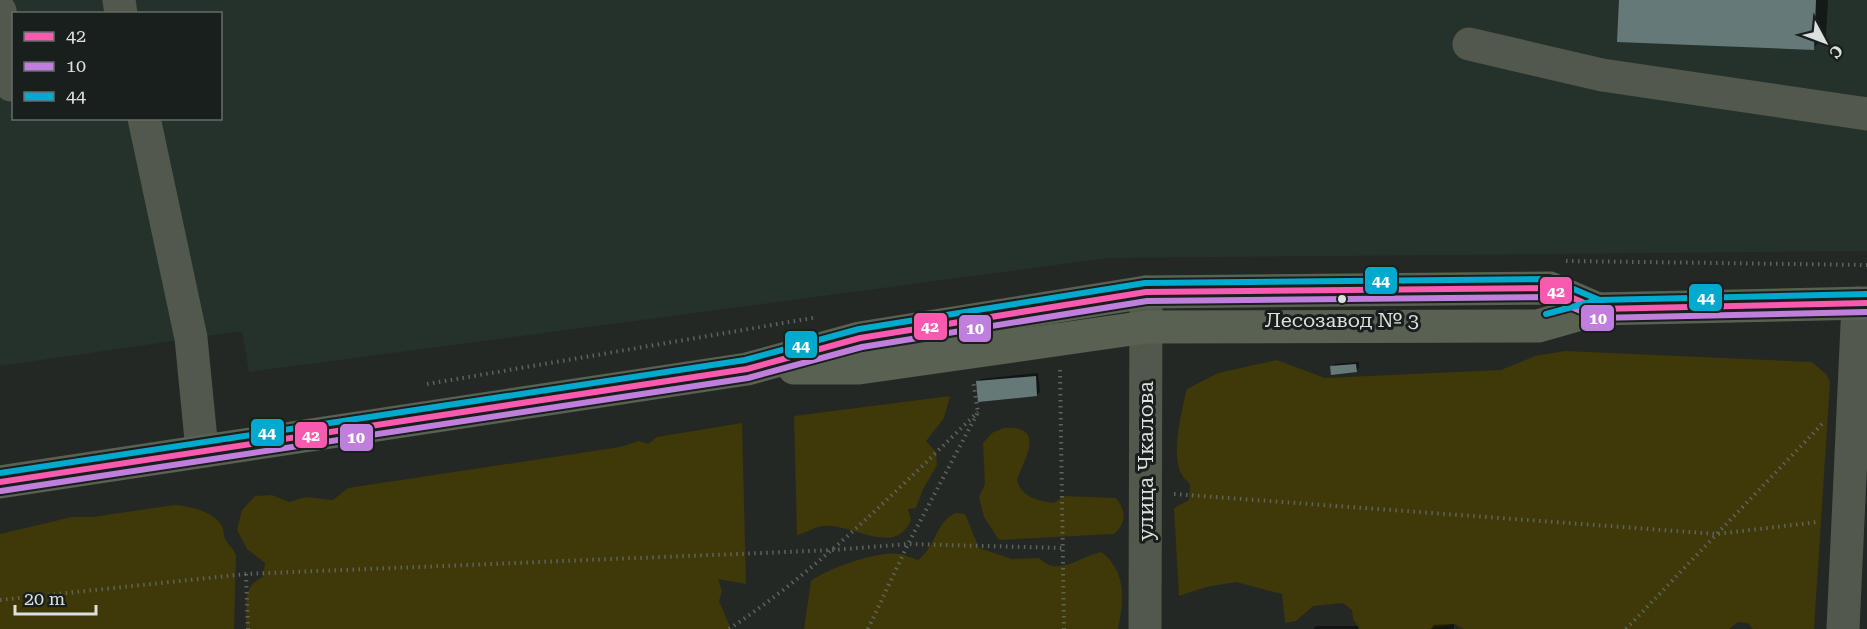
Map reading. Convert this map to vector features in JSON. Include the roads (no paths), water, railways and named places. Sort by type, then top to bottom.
[{"type":"main road","points":[[0,482],[747,369],[860,338],[1146,292],[1550,288],[1598,309]]},
{"type":"main road","points":[[747,369],[860,368],[1146,327],[1538,326],[1598,309],[1862,303]]},
{"type":"street","points":[[0,11],[8,85]]},
{"type":"street","points":[[1469,44],[1602,75],[1867,114]]},
{"type":"street","points":[[144,120],[191,338],[202,450]]},
{"type":"street","name":"улица Чкалова","points":[[1145,629],[1146,292]]},
{"type":"street","points":[[1843,629],[1854,391],[1862,303]]},
{"type":"place","name":"Лесозавод № 3","points":[[1342,299]]}]
